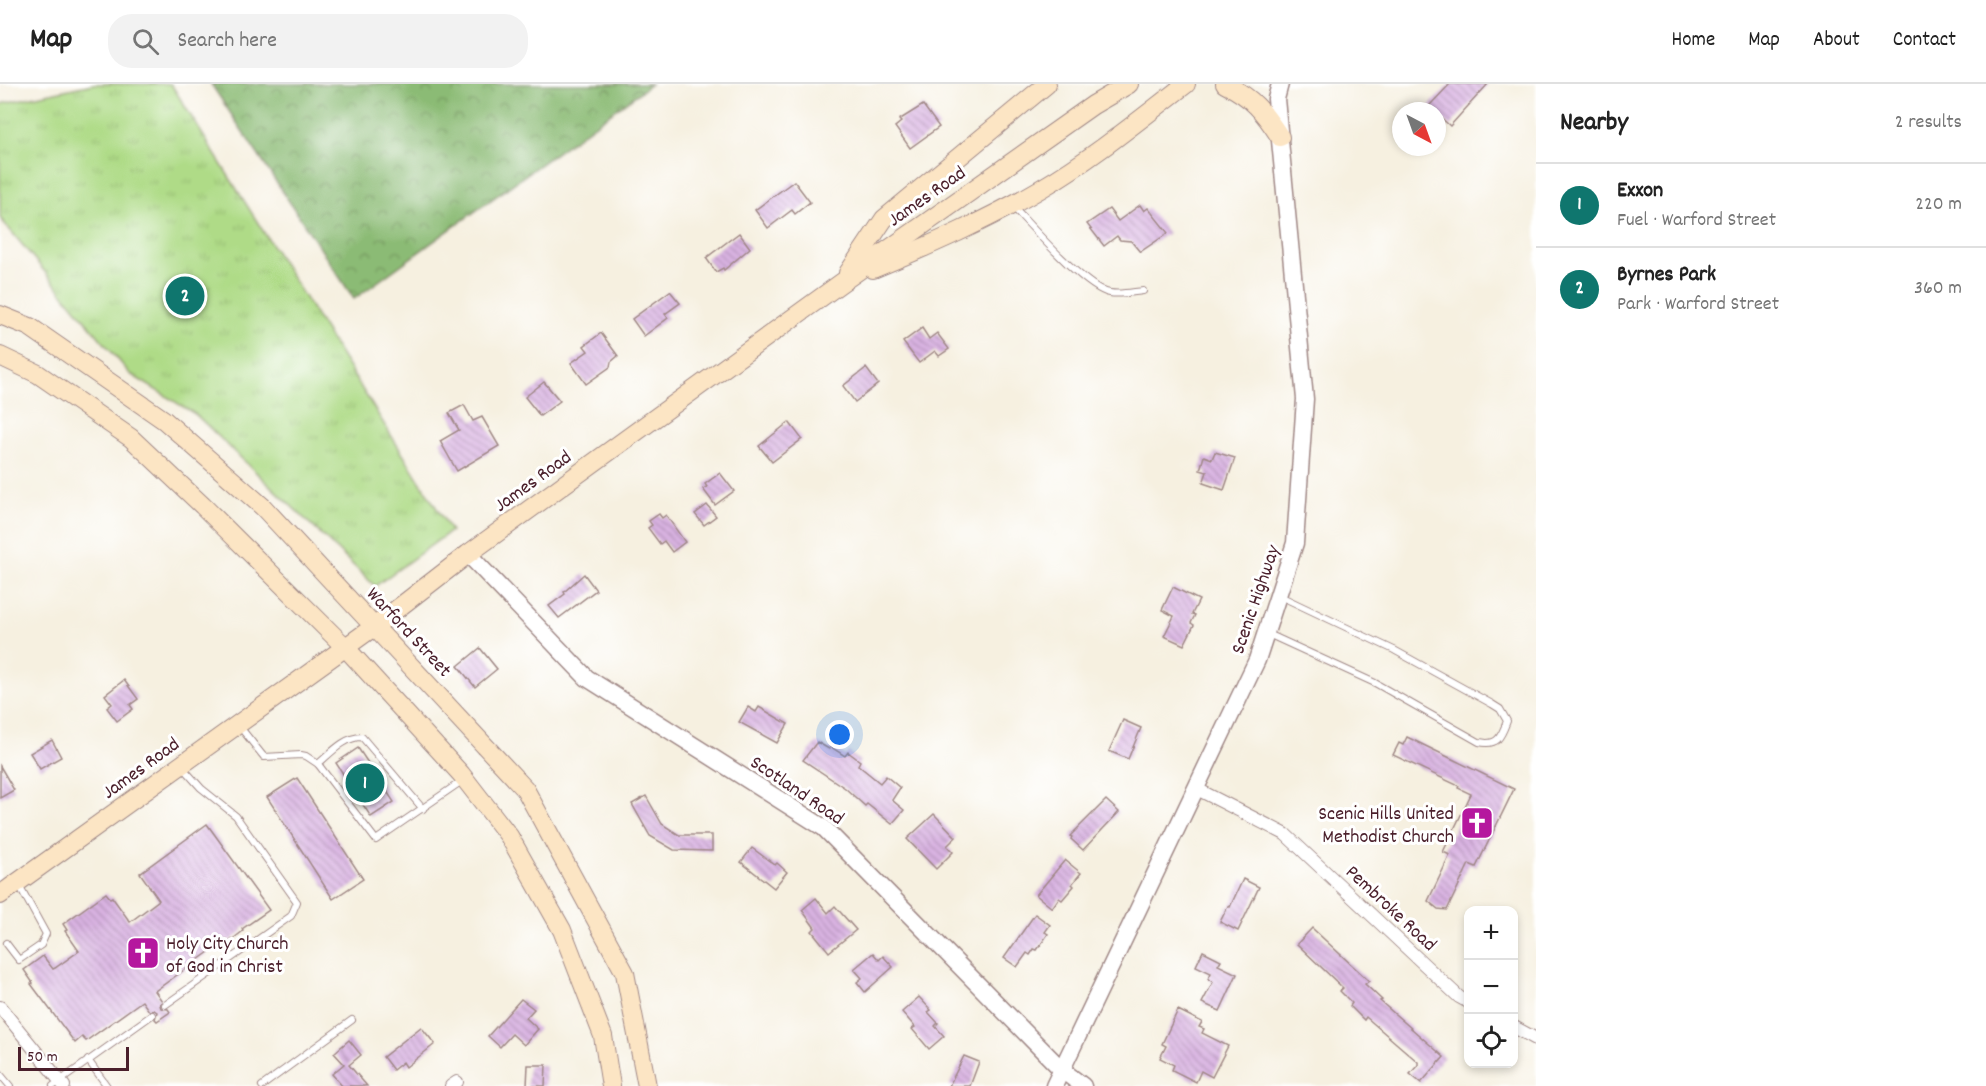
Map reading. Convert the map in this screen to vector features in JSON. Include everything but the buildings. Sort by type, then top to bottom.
[{"type":"main road","points":[[841,283],[884,219],[1047,84]]},
{"type":"main road","name":"James Road","points":[[1093,105],[1110,84]]},
{"type":"main road","name":"James Road","points":[[0,895],[375,626],[468,554],[841,283],[1093,105],[1129,84]]},
{"type":"main road","points":[[841,283],[952,236],[1043,188],[1186,84]]},
{"type":"main road","points":[[1225,84],[1244,93],[1262,109],[1280,137]]},
{"type":"main road","name":"Warford Street","points":[[0,315],[30,327],[164,420],[263,507],[525,789],[625,973],[647,1086]]},
{"type":"main road","points":[[0,356],[38,374],[131,438],[345,646],[465,779],[509,836],[562,930],[603,1036],[611,1086]]},
{"type":"street","name":"Scenic Highway","points":[[1054,1086],[1257,660],[1295,543],[1305,399],[1276,99],[1280,84]]},
{"type":"street","name":"Scotland Road","points":[[468,554],[587,678],[824,828],[1062,1070],[1083,1086]]},
{"type":"street","name":"Pembroke Road","points":[[1195,788],[1285,834],[1464,1000]]},
{"type":"street","points":[[0,1007],[59,1084]]},
{"type":"street","points":[[1518,1029],[1536,1039]]},
{"type":"lane","points":[[1011,205],[1050,247],[1086,279],[1109,293],[1143,291]]},
{"type":"lane","points":[[1265,633],[1375,683],[1479,742],[1489,744],[1496,741],[1502,734],[1507,721],[1500,709],[1492,704],[1394,650],[1278,595]]},
{"type":"lane","points":[[238,724],[264,757],[301,755],[318,764],[376,840],[465,779]]},
{"type":"lane","points":[[318,764],[342,743],[353,737],[362,737],[423,809]]},
{"type":"lane","points":[[165,1005],[291,916],[297,902],[236,816],[201,788],[180,765]]},
{"type":"lane","points":[[6,943],[19,960],[41,945],[46,934],[18,882]]},
{"type":"lane","points":[[59,1084],[152,1014]]},
{"type":"lane","points":[[262,1086],[352,1020]]},
{"type":"lane","points":[[88,1060],[107,1086]]},
{"type":"lane","points":[[0,1074],[10,1086]]},
{"type":"green space","points":[[93,84],[171,84],[451,531],[375,586],[195,414],[130,374],[0,218],[0,106],[4,103]]},
{"type":"green space","points":[[211,84],[651,84],[354,299]]},
{"type":"place","name":"Byrnes Park","points":[[185,296]]},
{"type":"place","name":"Exxon","points":[[365,783]]},
{"type":"place","name":"Scenic Hills United Methodist Church","points":[[1477,823]]},
{"type":"place","name":"Holy City Church of God in Christ","points":[[143,953]]}]
